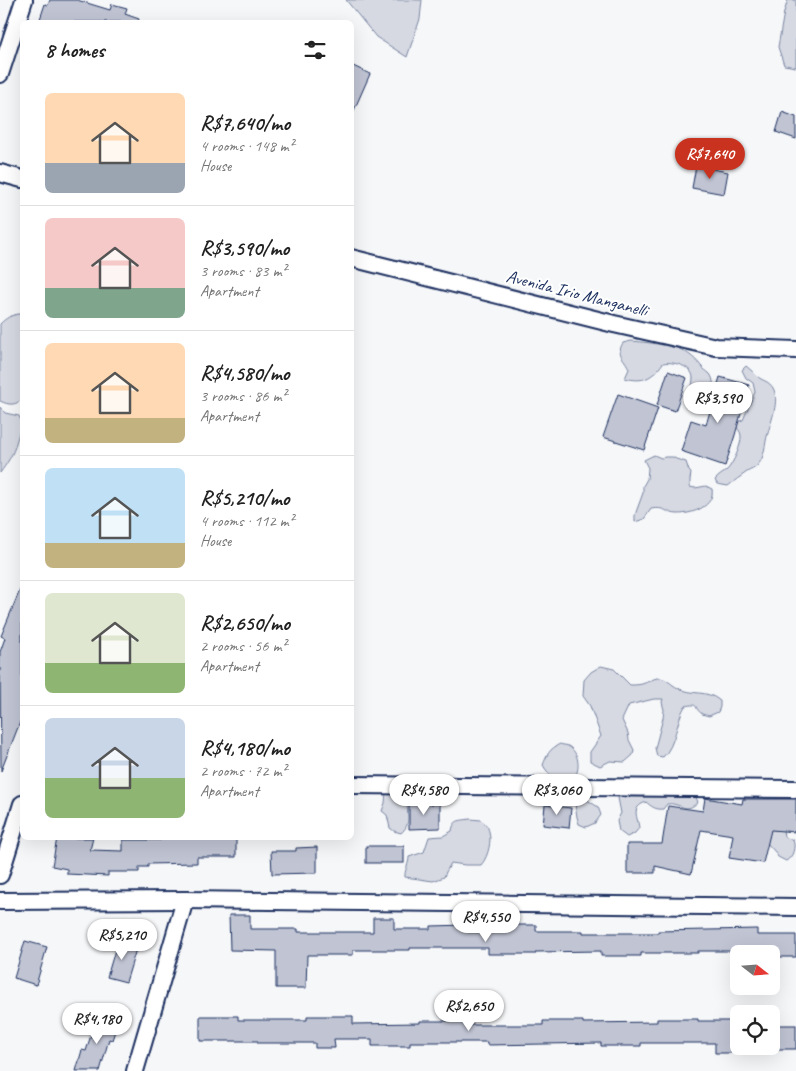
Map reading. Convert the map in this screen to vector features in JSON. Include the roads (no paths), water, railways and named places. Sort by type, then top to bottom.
[{"type":"street","points":[[0,74],[24,0]]},
{"type":"street","points":[[0,173],[20,178]]},
{"type":"street","name":"Avenida Irio Manganelli","points":[[354,259],[716,347],[796,350]]},
{"type":"street","points":[[354,785],[796,789]]},
{"type":"street","points":[[0,875],[20,810]]},
{"type":"street","points":[[0,901],[184,900],[796,908]]},
{"type":"street","points":[[135,1071],[184,900]]}]
